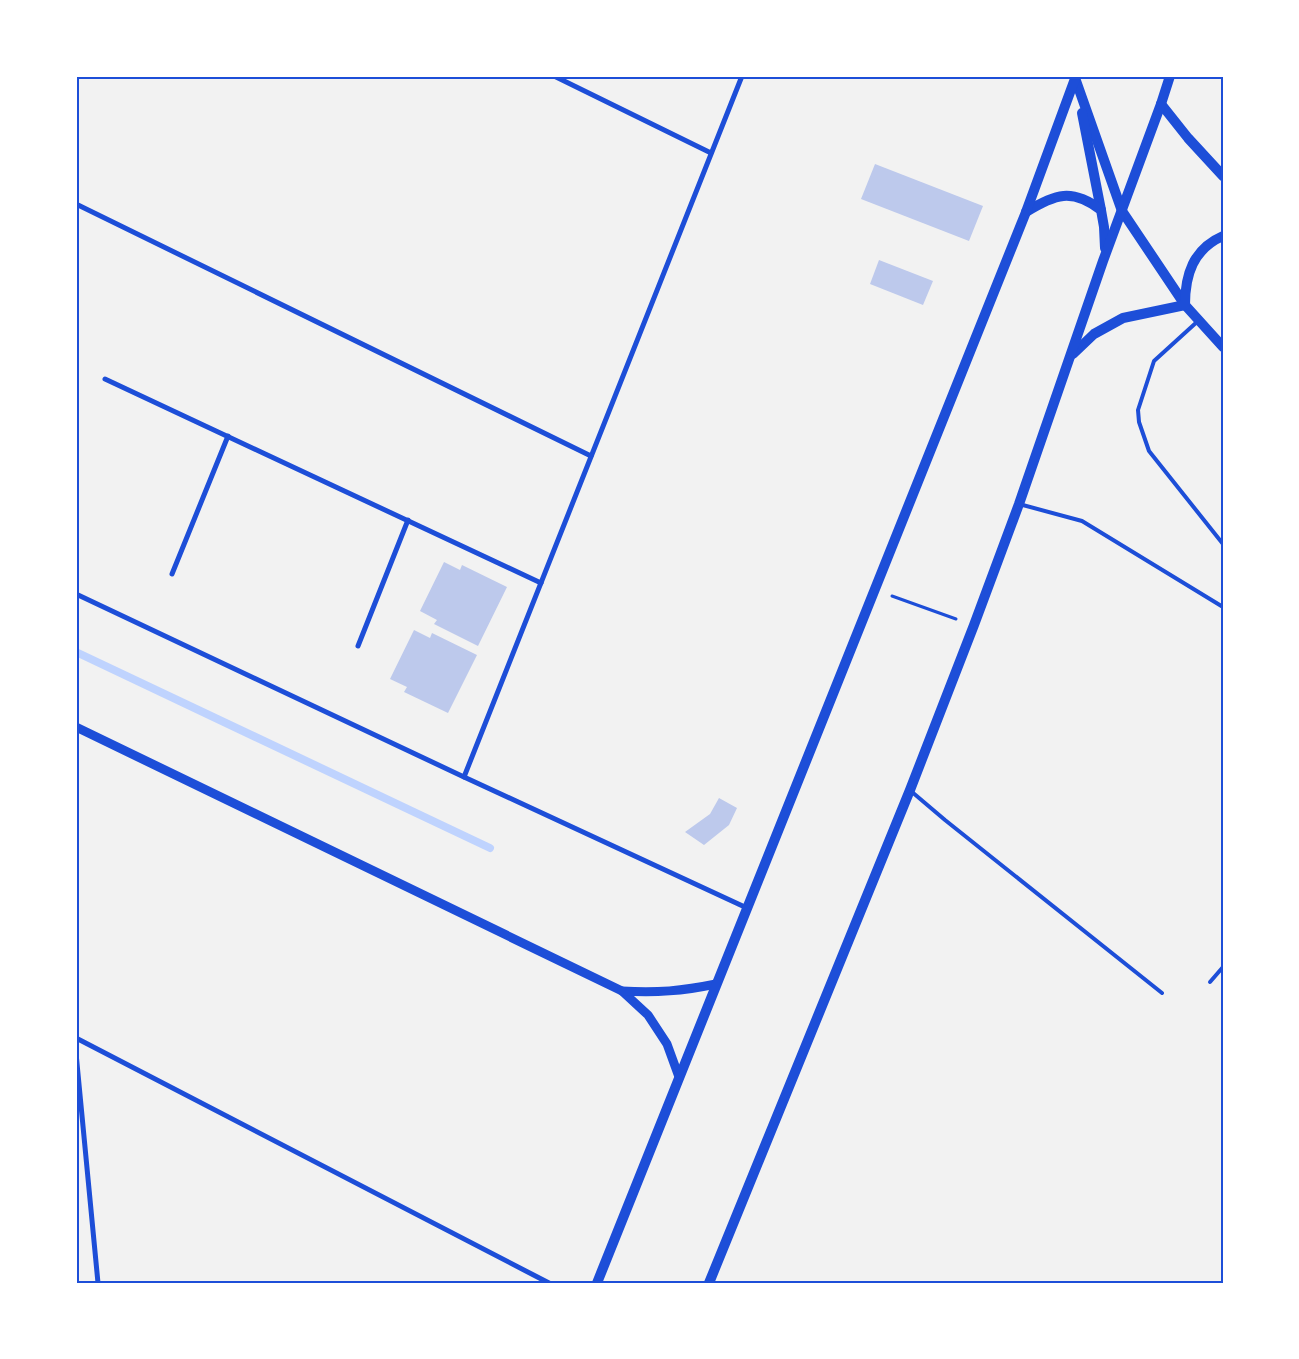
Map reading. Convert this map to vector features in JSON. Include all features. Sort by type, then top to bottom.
[{"type":"main road","points":[[710,1283],[910,790],[1019,504],[1170,76]]},
{"type":"main road","points":[[1074,77],[1106,240],[1104,261]]},
{"type":"main road","points":[[1074,77],[1122,211],[1185,305],[1223,347]]},
{"type":"main road","points":[[597,1283],[1026,212],[1074,77]]},
{"type":"main road","points":[[1161,104],[1188,138],[1223,176]]},
{"type":"main road","points":[[1026,212],[1043,201],[1056,196],[1074,196],[1088,201],[1101,210]]},
{"type":"main road","points":[[1185,305],[1186,282],[1190,268],[1208,244],[1223,236]]},
{"type":"main road","points":[[1070,356],[1094,334],[1123,318],[1185,305]]},
{"type":"street","points":[[554,76],[712,153]]},
{"type":"street","points":[[464,777],[742,76]]},
{"type":"street","points":[[76,204],[591,456]]},
{"type":"street","points":[[105,379],[541,583]]},
{"type":"street","points":[[172,574],[228,436]]},
{"type":"street","points":[[358,646],[408,520]]},
{"type":"street","points":[[76,594],[464,777],[748,908]]},
{"type":"street","points":[[76,727],[622,991],[648,1015],[667,1044],[679,1077]]},
{"type":"street","points":[[622,991],[654,993],[716,984]]},
{"type":"street","points":[[76,1038],[550,1283]]},
{"type":"street","points":[[76,1053],[98,1283]]},
{"type":"lane","points":[[1198,320],[1154,361],[1138,410],[1139,422],[1149,451],[1223,544]]},
{"type":"lane","points":[[1019,504],[1082,521],[1223,607]]},
{"type":"lane","points":[[910,790],[1162,993]]},
{"type":"lane","points":[[1210,982],[1223,967]]},
{"type":"path","points":[[906,601],[946,615]]},
{"type":"building","points":[[875,164],[983,206],[969,241],[861,199]]},
{"type":"building","points":[[879,260],[933,281],[923,305],[870,284]]},
{"type":"building","points":[[444,562],[460,570],[462,565],[507,587],[478,646],[434,624],[437,620],[420,611]]},
{"type":"building","points":[[414,630],[430,638],[432,633],[477,655],[448,713],[404,692],[407,687],[390,679]]},
{"type":"building","points":[[719,798],[737,808],[729,825],[704,845],[685,832],[710,814]]},
{"type":"waterway","points":[[76,652],[490,848]]}]
